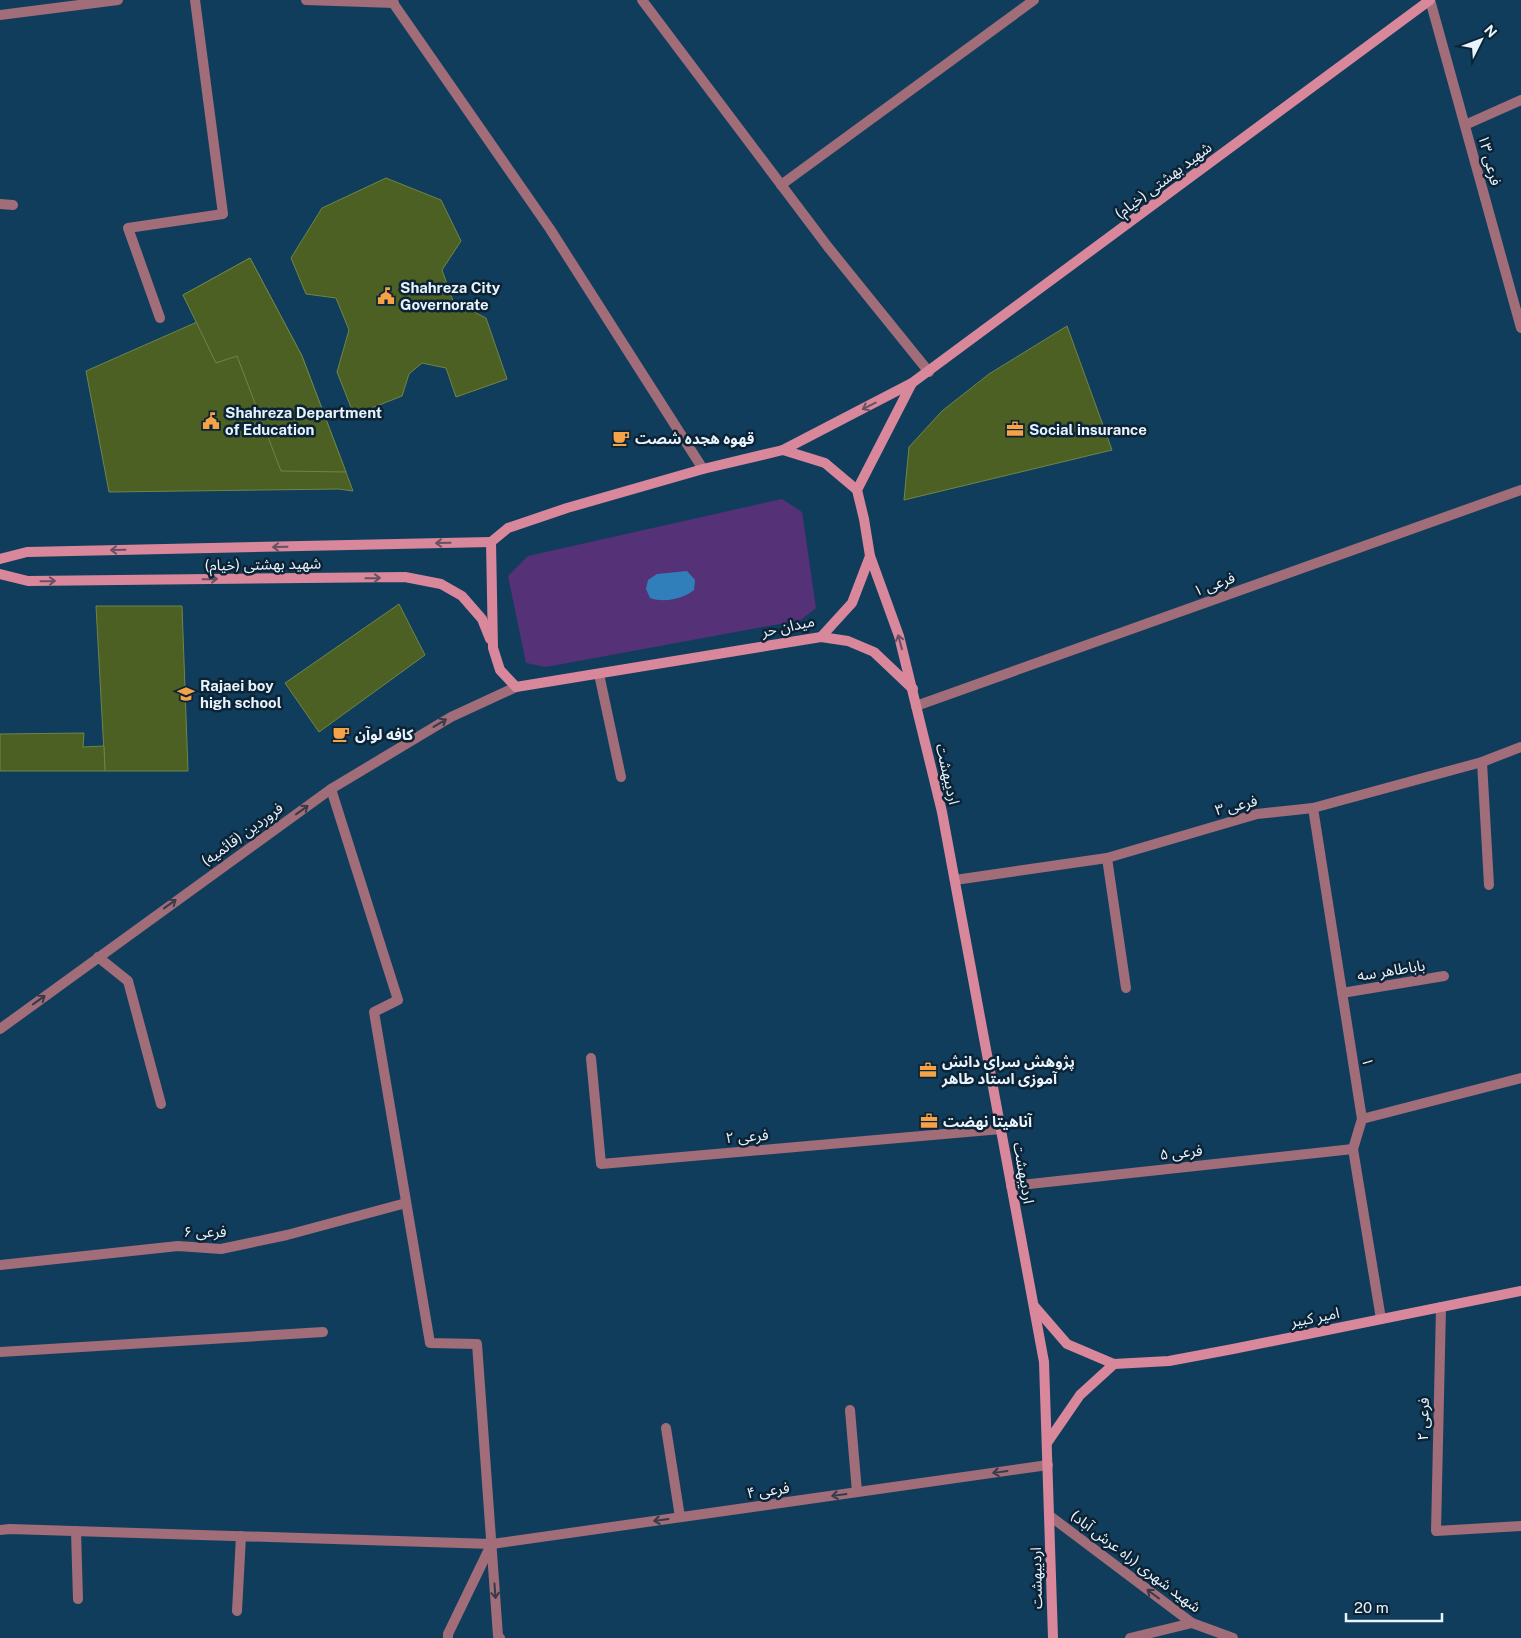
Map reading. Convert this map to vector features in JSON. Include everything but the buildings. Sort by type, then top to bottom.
[{"type":"main road","name":"شهید بهشتی (خیام)","points":[[783,450],[912,384],[1430,0]]},
{"type":"main road","name":"شهید بهشتی (خیام)","points":[[857,490],[912,384]]},
{"type":"main road","points":[[516,687],[500,670],[493,648],[491,542],[508,528],[567,508],[703,469],[783,450],[825,463],[857,490],[870,556]]},
{"type":"main road","name":"شهید بهشتی (خیام)","points":[[0,559],[27,552],[491,542]]},
{"type":"main road","name":"میدان حر","points":[[516,687],[821,637],[852,603],[870,556]]},
{"type":"main road","name":"اردیبهشت","points":[[870,556],[899,636],[942,812],[1044,1362],[1053,1638]]},
{"type":"main road","name":"شهید بهشتی (خیام)","points":[[0,574],[28,581],[405,577],[441,584],[462,596],[482,619],[493,648]]},
{"type":"main road","points":[[821,637],[848,640],[874,652],[913,690]]},
{"type":"main road","name":"امیر کبیر","points":[[1114,1364],[1169,1361],[1521,1291]]},
{"type":"main road","points":[[1034,1306],[1068,1344],[1114,1364],[1080,1395],[1047,1443]]},
{"type":"street","points":[[0,15],[118,0]]},
{"type":"street","points":[[160,318],[128,228],[223,214],[195,0]]},
{"type":"street","points":[[306,0],[392,2],[550,229],[703,469]]},
{"type":"street","points":[[642,0],[828,247],[929,372]]},
{"type":"street","points":[[782,185],[1034,0]]},
{"type":"street","name":"فرعی ۱۳","points":[[1430,0],[1521,328]]},
{"type":"street","points":[[1465,125],[1521,100]]},
{"type":"street","points":[[0,204],[13,205]]},
{"type":"street","name":"فرعی ۱","points":[[916,706],[1521,490]]},
{"type":"street","points":[[599,674],[620,777]]},
{"type":"street","name":"فروردین (قائمیه)","points":[[0,1029],[331,789],[450,717],[516,687]]},
{"type":"street","name":"فرعی ۳","points":[[955,880],[1107,858],[1257,814],[1313,808],[1482,762],[1521,747]]},
{"type":"street","points":[[1482,762],[1489,885]]},
{"type":"street","points":[[331,789],[398,1000],[374,1012],[430,1343],[477,1344],[498,1636],[500,1638]]},
{"type":"street","name":"۱","points":[[1313,808],[1362,1119],[1353,1149],[1381,1319]]},
{"type":"street","points":[[1107,858],[1126,988]]},
{"type":"street","points":[[98,957],[128,981],[161,1104]]},
{"type":"street","name":"باباطاهر سه","points":[[1342,993],[1444,976]]},
{"type":"street","name":"فرعی ۲","points":[[590,1058],[601,1164],[1001,1129]]},
{"type":"street","points":[[1362,1119],[1521,1078]]},
{"type":"street","name":"فرعی ۵","points":[[1012,1186],[1353,1149]]},
{"type":"street","name":"فرعی ۶","points":[[0,1265],[178,1246],[221,1249],[287,1235],[406,1203]]},
{"type":"street","name":"فرعی ۲","points":[[1441,1307],[1436,1531],[1521,1526]]},
{"type":"street","points":[[0,1352],[323,1332]]},
{"type":"street","points":[[850,1410],[856,1492]]},
{"type":"street","points":[[666,1428],[680,1518]]},
{"type":"street","name":"فرعی ۴","points":[[0,1530],[10,1528],[492,1544],[1048,1465]]},
{"type":"street","name":"شهید شهری (راه عرش آباد)","points":[[1050,1516],[1192,1623],[1234,1638]]},
{"type":"street","points":[[76,1530],[78,1598]]},
{"type":"street","points":[[237,1610],[241,1536]]},
{"type":"street","points":[[448,1638],[448,1634],[492,1544]]},
{"type":"street","points":[[1130,1638],[1192,1623]]},
{"type":"shaded area","points":[[782,499],[802,512],[816,608],[801,620],[546,667],[526,663],[508,576],[528,556]]},
{"type":"water","points":[[687,571],[695,580],[694,590],[690,593],[673,599],[661,600],[650,598],[646,589],[648,580],[657,574]]},
{"type":"place","name":"Shahreza City Governorate","points":[[386,296]]},
{"type":"place","name":"Shahreza Department of Education","points":[[211,421]]},
{"type":"place","name":"Social insurance","points":[[1015,429]]},
{"type":"place","name":"قهوه هجده شصت","points":[[621,438]]},
{"type":"place","name":"Rajaei boy high school","points":[[186,694]]},
{"type":"place","name":"کافه لوآن","points":[[341,734]]},
{"type":"place","name":"پژوهش سرای دانش آموزی استاد طاهر","points":[[928,1070]]},
{"type":"place","name":"آناهیتا نهضت","points":[[929,1121]]}]
